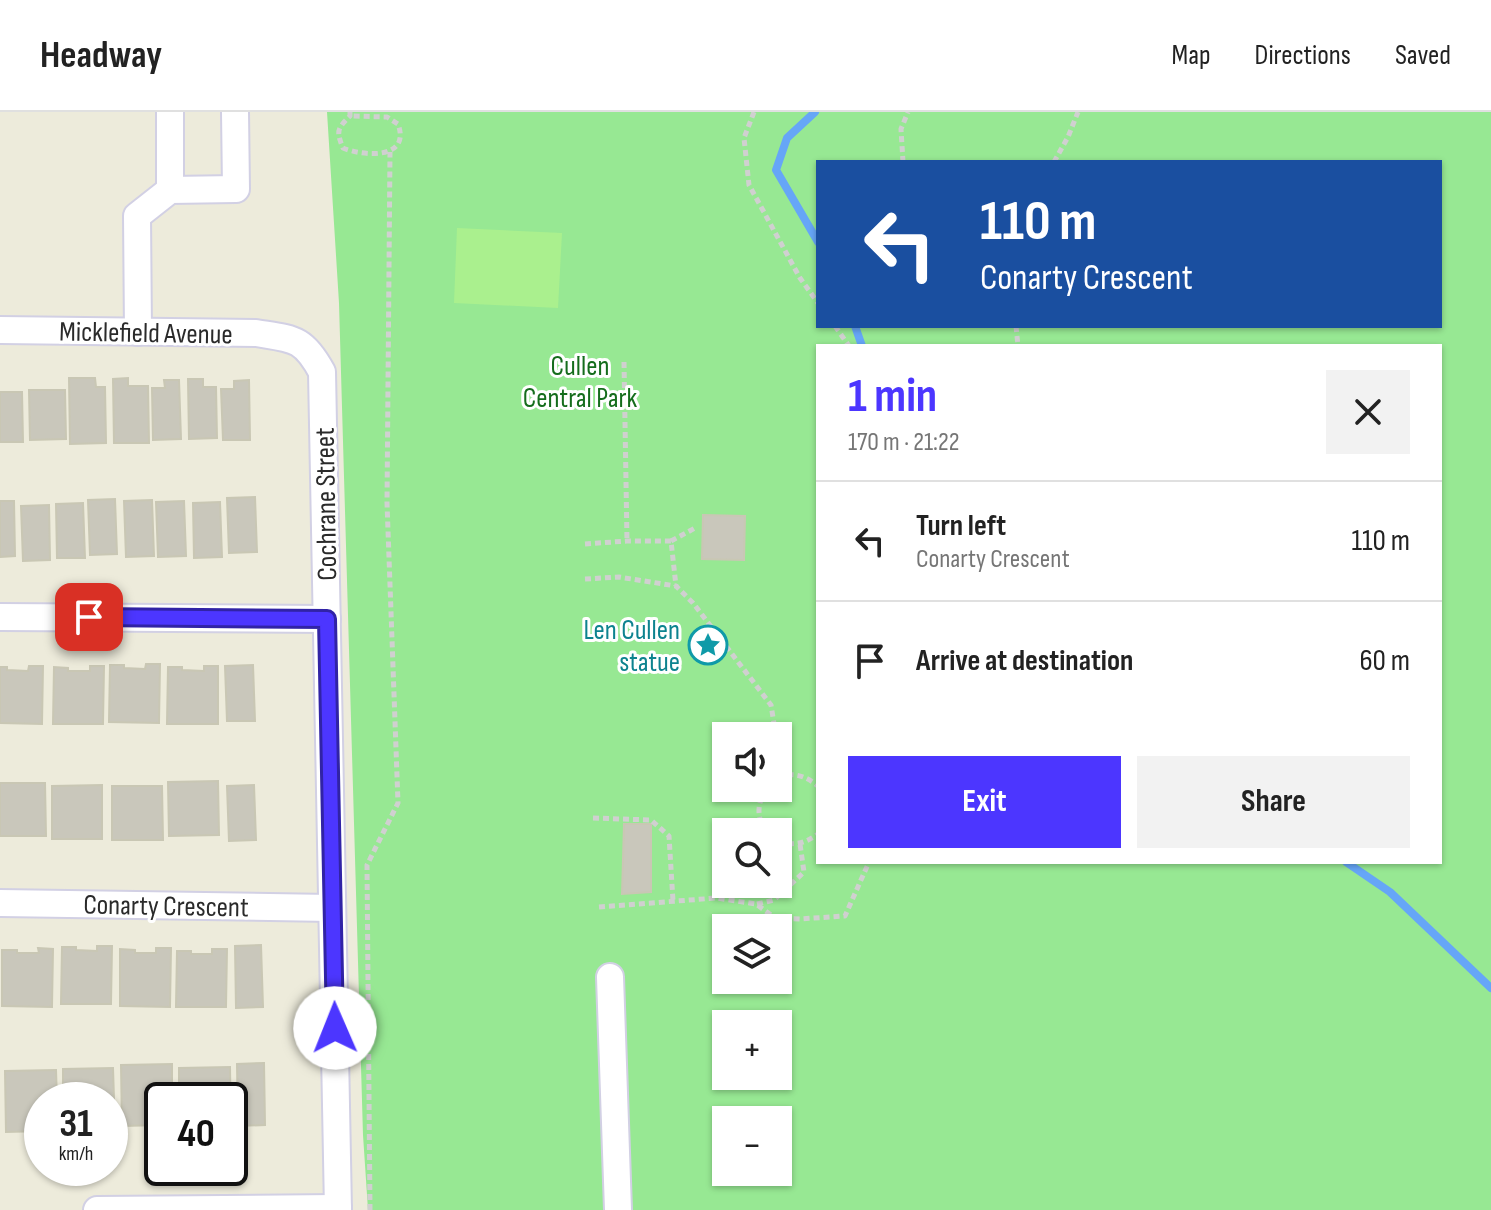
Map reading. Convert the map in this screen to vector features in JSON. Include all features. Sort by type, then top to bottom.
[{"type":"street","points":[[170,112],[170,190]]},
{"type":"street","points":[[138,332],[137,216],[170,190],[236,189],[235,112]]},
{"type":"street","name":"Micklefield Avenue","points":[[0,330],[256,333],[291,339]]},
{"type":"street","name":"Cochrane Street","points":[[291,339],[310,351],[322,372],[338,1209]]},
{"type":"street","points":[[0,617],[327,619]]},
{"type":"street","name":"Conarty Crescent","points":[[0,903],[332,908]]},
{"type":"street","points":[[610,977],[618,1210]]},
{"type":"street","points":[[97,1210],[338,1209]]},
{"type":"path","points":[[754,112],[744,138],[749,185],[800,278],[816,300]]},
{"type":"path","points":[[903,160],[901,129],[908,112]]},
{"type":"path","points":[[1055,160],[1078,112]]},
{"type":"path","points":[[350,114],[387,117],[398,124],[402,135],[399,145],[390,152],[355,153],[343,148],[337,134],[350,114]]},
{"type":"path","points":[[370,1210],[367,865],[398,803],[387,503],[390,152]]},
{"type":"path","points":[[624,362],[627,541]]},
{"type":"path","points":[[585,544],[671,541],[697,527]]},
{"type":"path","points":[[671,541],[676,586]]},
{"type":"path","points":[[585,579],[619,577],[676,586],[693,603],[771,705],[774,722]]},
{"type":"path","points":[[792,775],[798,774],[816,785]]},
{"type":"path","points":[[593,818],[651,820],[669,836],[673,901]]},
{"type":"path","points":[[792,845],[816,835]]},
{"type":"path","points":[[599,907],[716,898],[756,904],[774,900],[804,872],[800,844]]},
{"type":"path","points":[[756,904],[775,918],[845,916],[868,864]]},
{"type":"green space","name":"Cullen Central Park","points":[[327,112],[1491,112],[1491,1210],[368,1210],[363,1135],[339,303]]},
{"type":"green space","points":[[457,228],[562,233],[558,308],[454,303]]},
{"type":"building","points":[[69,378],[95,378],[96,387],[105,387],[106,443],[70,444]]},
{"type":"building","points":[[128,378],[128,386],[148,386],[149,443],[114,443],[113,379]]},
{"type":"building","points":[[188,379],[203,379],[203,387],[216,387],[217,438],[189,439]]},
{"type":"building","points":[[164,380],[179,380],[181,439],[153,440],[152,388],[165,388]]},
{"type":"building","points":[[249,380],[250,440],[223,440],[221,389],[234,389],[234,381]]},
{"type":"building","points":[[29,390],[65,390],[66,439],[30,440]]},
{"type":"building","points":[[0,392],[22,392],[23,442],[0,442]]},
{"type":"building","points":[[255,497],[257,552],[229,553],[227,498]]},
{"type":"building","points":[[115,499],[117,554],[90,555],[88,500]]},
{"type":"building","points":[[152,500],[154,556],[126,557],[124,501]]},
{"type":"building","points":[[0,501],[14,501],[15,556],[0,557]]},
{"type":"building","points":[[184,501],[186,556],[158,557],[156,502]]},
{"type":"building","points":[[220,502],[222,557],[194,558],[193,503]]},
{"type":"building","points":[[83,503],[85,558],[57,558],[56,504]]},
{"type":"building","points":[[49,505],[50,560],[23,561],[21,506]]},
{"type":"building","points":[[703,515],[745,516],[744,560],[702,559]]},
{"type":"building","points":[[146,664],[160,664],[159,723],[109,722],[110,665],[145,669]]},
{"type":"building","points":[[253,665],[255,721],[227,721],[225,666]]},
{"type":"building","points":[[29,666],[43,666],[42,724],[0,723],[0,667],[28,671]]},
{"type":"building","points":[[90,666],[104,666],[103,724],[53,724],[54,667],[68,668],[68,671],[90,671]]},
{"type":"building","points":[[204,666],[218,666],[218,724],[167,724],[168,667],[204,671]]},
{"type":"building","points":[[218,781],[219,835],[169,836],[168,782]]},
{"type":"building","points":[[0,783],[45,783],[46,836],[0,836]]},
{"type":"building","points":[[102,785],[102,839],[52,839],[52,786]]},
{"type":"building","points":[[254,785],[256,840],[229,841],[227,786]]},
{"type":"building","points":[[112,786],[162,786],[163,840],[112,840]]},
{"type":"building","points":[[624,824],[651,824],[651,892],[622,894]]},
{"type":"building","points":[[261,945],[263,1007],[236,1008],[235,946]]},
{"type":"building","points":[[97,946],[112,946],[111,1004],[61,1004],[62,947],[97,951]]},
{"type":"building","points":[[38,948],[53,949],[52,1007],[2,1006],[2,950],[39,953]]},
{"type":"building","points":[[156,948],[171,948],[170,1007],[120,1006],[120,949],[156,953]]},
{"type":"building","points":[[212,949],[227,949],[226,1007],[176,1007],[177,951],[212,954]]},
{"type":"building","points":[[264,1063],[265,1125],[248,1126],[248,1082],[237,1082],[237,1064]]},
{"type":"building","points":[[172,1064],[172,1082],[144,1082],[144,1125],[128,1126],[128,1082],[121,1082],[121,1065]]},
{"type":"building","points":[[230,1067],[230,1082],[179,1082],[179,1068]]},
{"type":"building","points":[[113,1068],[113,1082],[63,1082],[63,1069]]},
{"type":"building","points":[[56,1070],[56,1082],[24,1082],[24,1132],[6,1132],[5,1071]]},
{"type":"waterway","points":[[815,112],[787,138],[776,170],[816,239]]},
{"type":"waterway","points":[[856,328],[861,344]]},
{"type":"waterway","points":[[1349,864],[1390,892],[1491,988]]},
{"type":"place","name":"Len Cullen statue","points":[[708,645]]},
{"type":"route","points":[[89,617],[327,619],[335,1028]]}]
